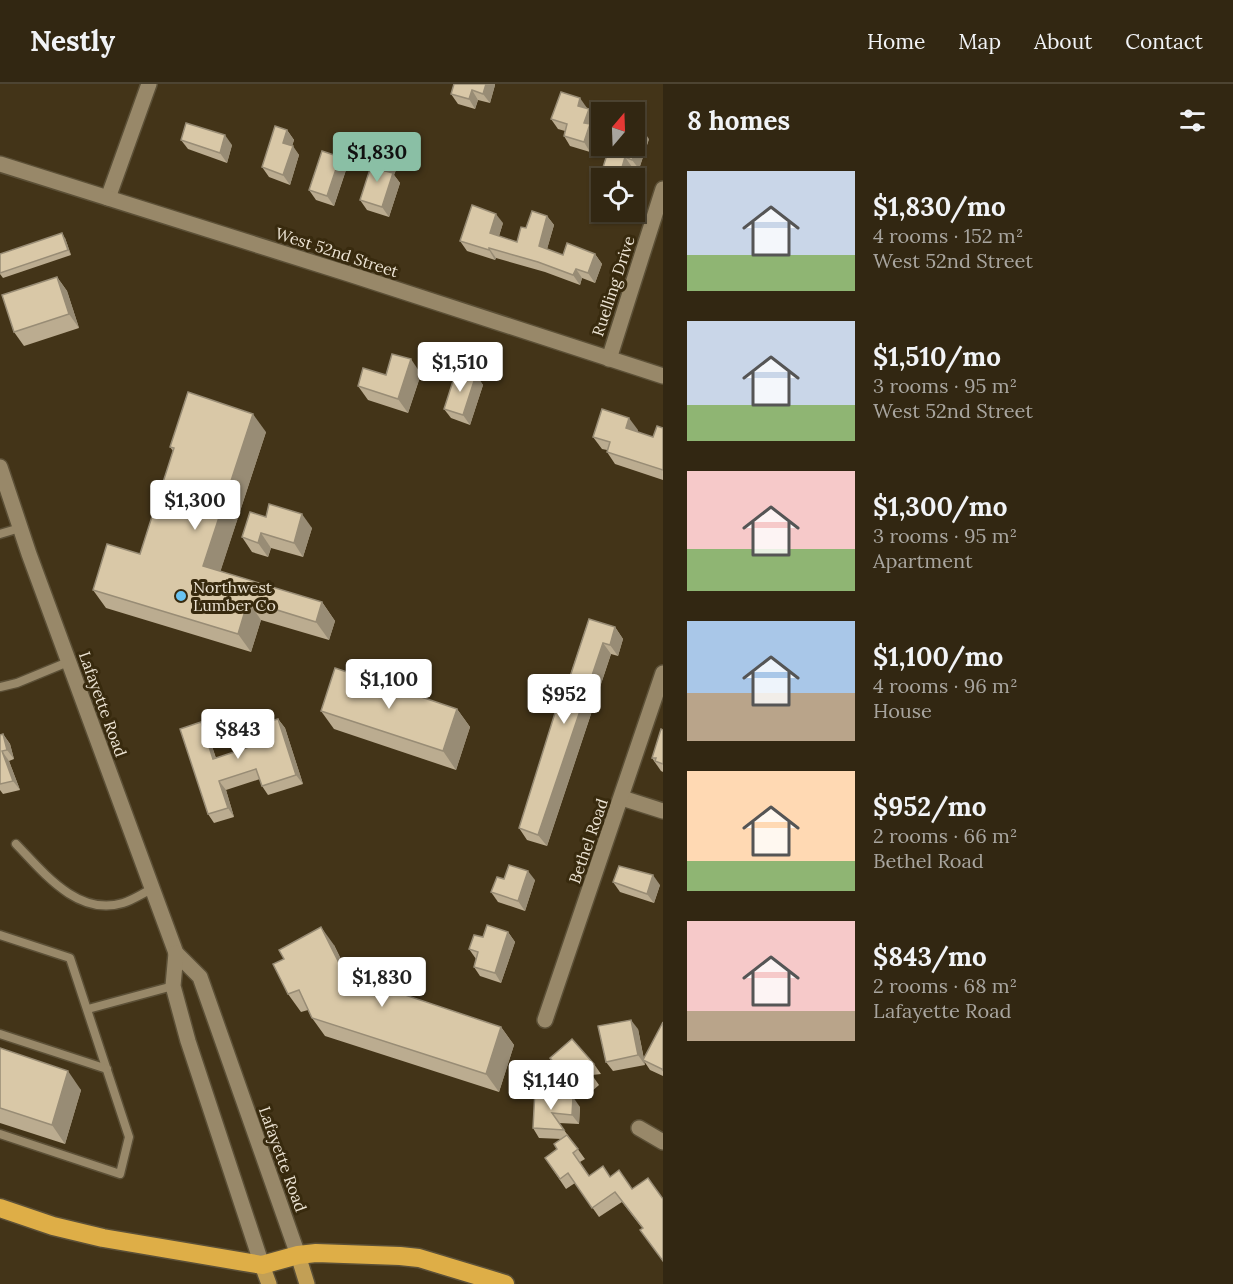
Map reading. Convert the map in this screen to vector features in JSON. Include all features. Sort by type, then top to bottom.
[{"type":"highway","points":[[0,1208],[53,1226],[103,1238],[262,1265],[298,1255],[353,1253],[419,1258],[505,1284]]},
{"type":"main road","name":"Lafayette Road","points":[[298,1255],[307,1284]]},
{"type":"main road","name":"Lafayette Road","points":[[262,1265],[268,1284]]},
{"type":"street","points":[[108,198],[149,84]]},
{"type":"street","name":"West 52nd Street","points":[[0,164],[663,376]]},
{"type":"street","name":"Ruelling Drive","points":[[609,359],[663,189]]},
{"type":"street","name":"Lafayette Road","points":[[0,467],[68,662],[176,953],[173,986],[188,1041],[262,1265]]},
{"type":"street","name":"Bethel Road","points":[[546,1020],[663,673]]},
{"type":"street","points":[[622,798],[663,811]]},
{"type":"street","name":"Lafayette Road","points":[[176,953],[200,977],[298,1255]]},
{"type":"street","points":[[639,1128],[663,1142]]},
{"type":"lane","points":[[0,534],[20,528]]},
{"type":"lane","points":[[0,687],[17,683],[68,662]]},
{"type":"lane","points":[[16,844],[43,873],[63,890],[82,901],[105,906],[123,903],[153,889]]},
{"type":"lane","points":[[0,936],[70,958],[129,1137],[120,1174],[0,1134]]},
{"type":"lane","points":[[87,1009],[173,986]]},
{"type":"lane","points":[[0,1034],[107,1069]]},
{"type":"building","points":[[454,84],[486,84],[483,94],[472,90],[469,99],[451,94]]},
{"type":"building","points":[[561,92],[580,98],[578,106],[589,109],[584,123],[590,124],[584,142],[564,136],[567,124],[551,119]]},
{"type":"building","points":[[186,123],[225,135],[220,153],[181,140]]},
{"type":"building","points":[[275,126],[287,130],[283,143],[293,146],[283,175],[262,167]]},
{"type":"building","points":[[322,151],[340,157],[327,196],[309,190]]},
{"type":"building","points":[[376,156],[389,161],[385,171],[393,173],[382,207],[360,200]]},
{"type":"building","points":[[607,156],[633,156],[632,160],[625,157],[622,168],[603,168]]},
{"type":"building","points":[[472,205],[496,214],[490,233],[517,242],[521,227],[526,228],[532,211],[547,216],[539,246],[563,255],[567,243],[595,254],[588,273],[576,269],[573,275],[538,262],[460,241]]},
{"type":"building","points":[[62,233],[68,250],[0,273],[0,254]]},
{"type":"building","points":[[57,277],[69,314],[14,332],[2,295]]},
{"type":"building","points":[[392,354],[411,359],[398,399],[358,386],[363,368],[386,375]]},
{"type":"building","points":[[463,371],[476,375],[463,415],[444,409],[455,375],[461,377]]},
{"type":"building","points":[[188,392],[253,414],[203,566],[322,602],[316,622],[248,601],[238,634],[93,590],[107,544],[140,554],[174,448],[170,447]]},
{"type":"building","points":[[602,409],[629,418],[626,428],[653,437],[657,426],[663,428],[663,470],[607,452],[610,442],[593,437]]},
{"type":"building","points":[[269,504],[302,514],[294,543],[261,533],[258,543],[242,537],[250,512],[266,517]]},
{"type":"building","points":[[589,619],[615,627],[610,645],[603,643],[538,835],[519,828],[560,697],[563,698]]},
{"type":"building","points":[[335,668],[457,709],[443,751],[321,711]]},
{"type":"building","points":[[278,719],[296,775],[262,786],[256,769],[219,781],[228,808],[208,814],[180,729],[201,722],[213,759],[249,747],[244,729]]},
{"type":"building","points":[[661,729],[663,730],[663,764],[655,761],[656,758],[652,758]]},
{"type":"building","points":[[3,734],[7,750],[2,751],[13,781],[0,784],[0,735]]},
{"type":"building","points":[[509,865],[528,871],[518,901],[491,892],[497,877],[504,879]]},
{"type":"building","points":[[619,866],[653,875],[647,894],[613,882]]},
{"type":"building","points":[[487,925],[508,932],[495,973],[474,967],[478,952],[469,949],[474,935],[483,937]]},
{"type":"building","points":[[321,927],[345,975],[501,1027],[486,1074],[312,1018],[299,990],[288,994],[273,964],[284,959],[279,950]]},
{"type":"building","points":[[631,1020],[638,1055],[606,1062],[598,1026]]},
{"type":"building","points":[[663,1022],[663,1071],[643,1060]]},
{"type":"building","points":[[572,1039],[594,1064],[584,1066],[592,1076],[577,1089],[550,1058]]},
{"type":"building","points":[[0,1048],[68,1071],[52,1125],[0,1108]]},
{"type":"building","points":[[535,1090],[539,1095],[573,1097],[572,1115],[552,1113],[564,1130],[533,1128]]},
{"type":"building","points":[[567,1135],[578,1149],[573,1153],[589,1176],[603,1166],[610,1177],[619,1170],[632,1189],[648,1178],[663,1199],[663,1261],[640,1230],[643,1228],[615,1192],[592,1208],[568,1173],[560,1179],[545,1158],[557,1149],[554,1144]]},
{"type":"place","name":"Northwest Lumber Co","points":[[181,596]]}]
